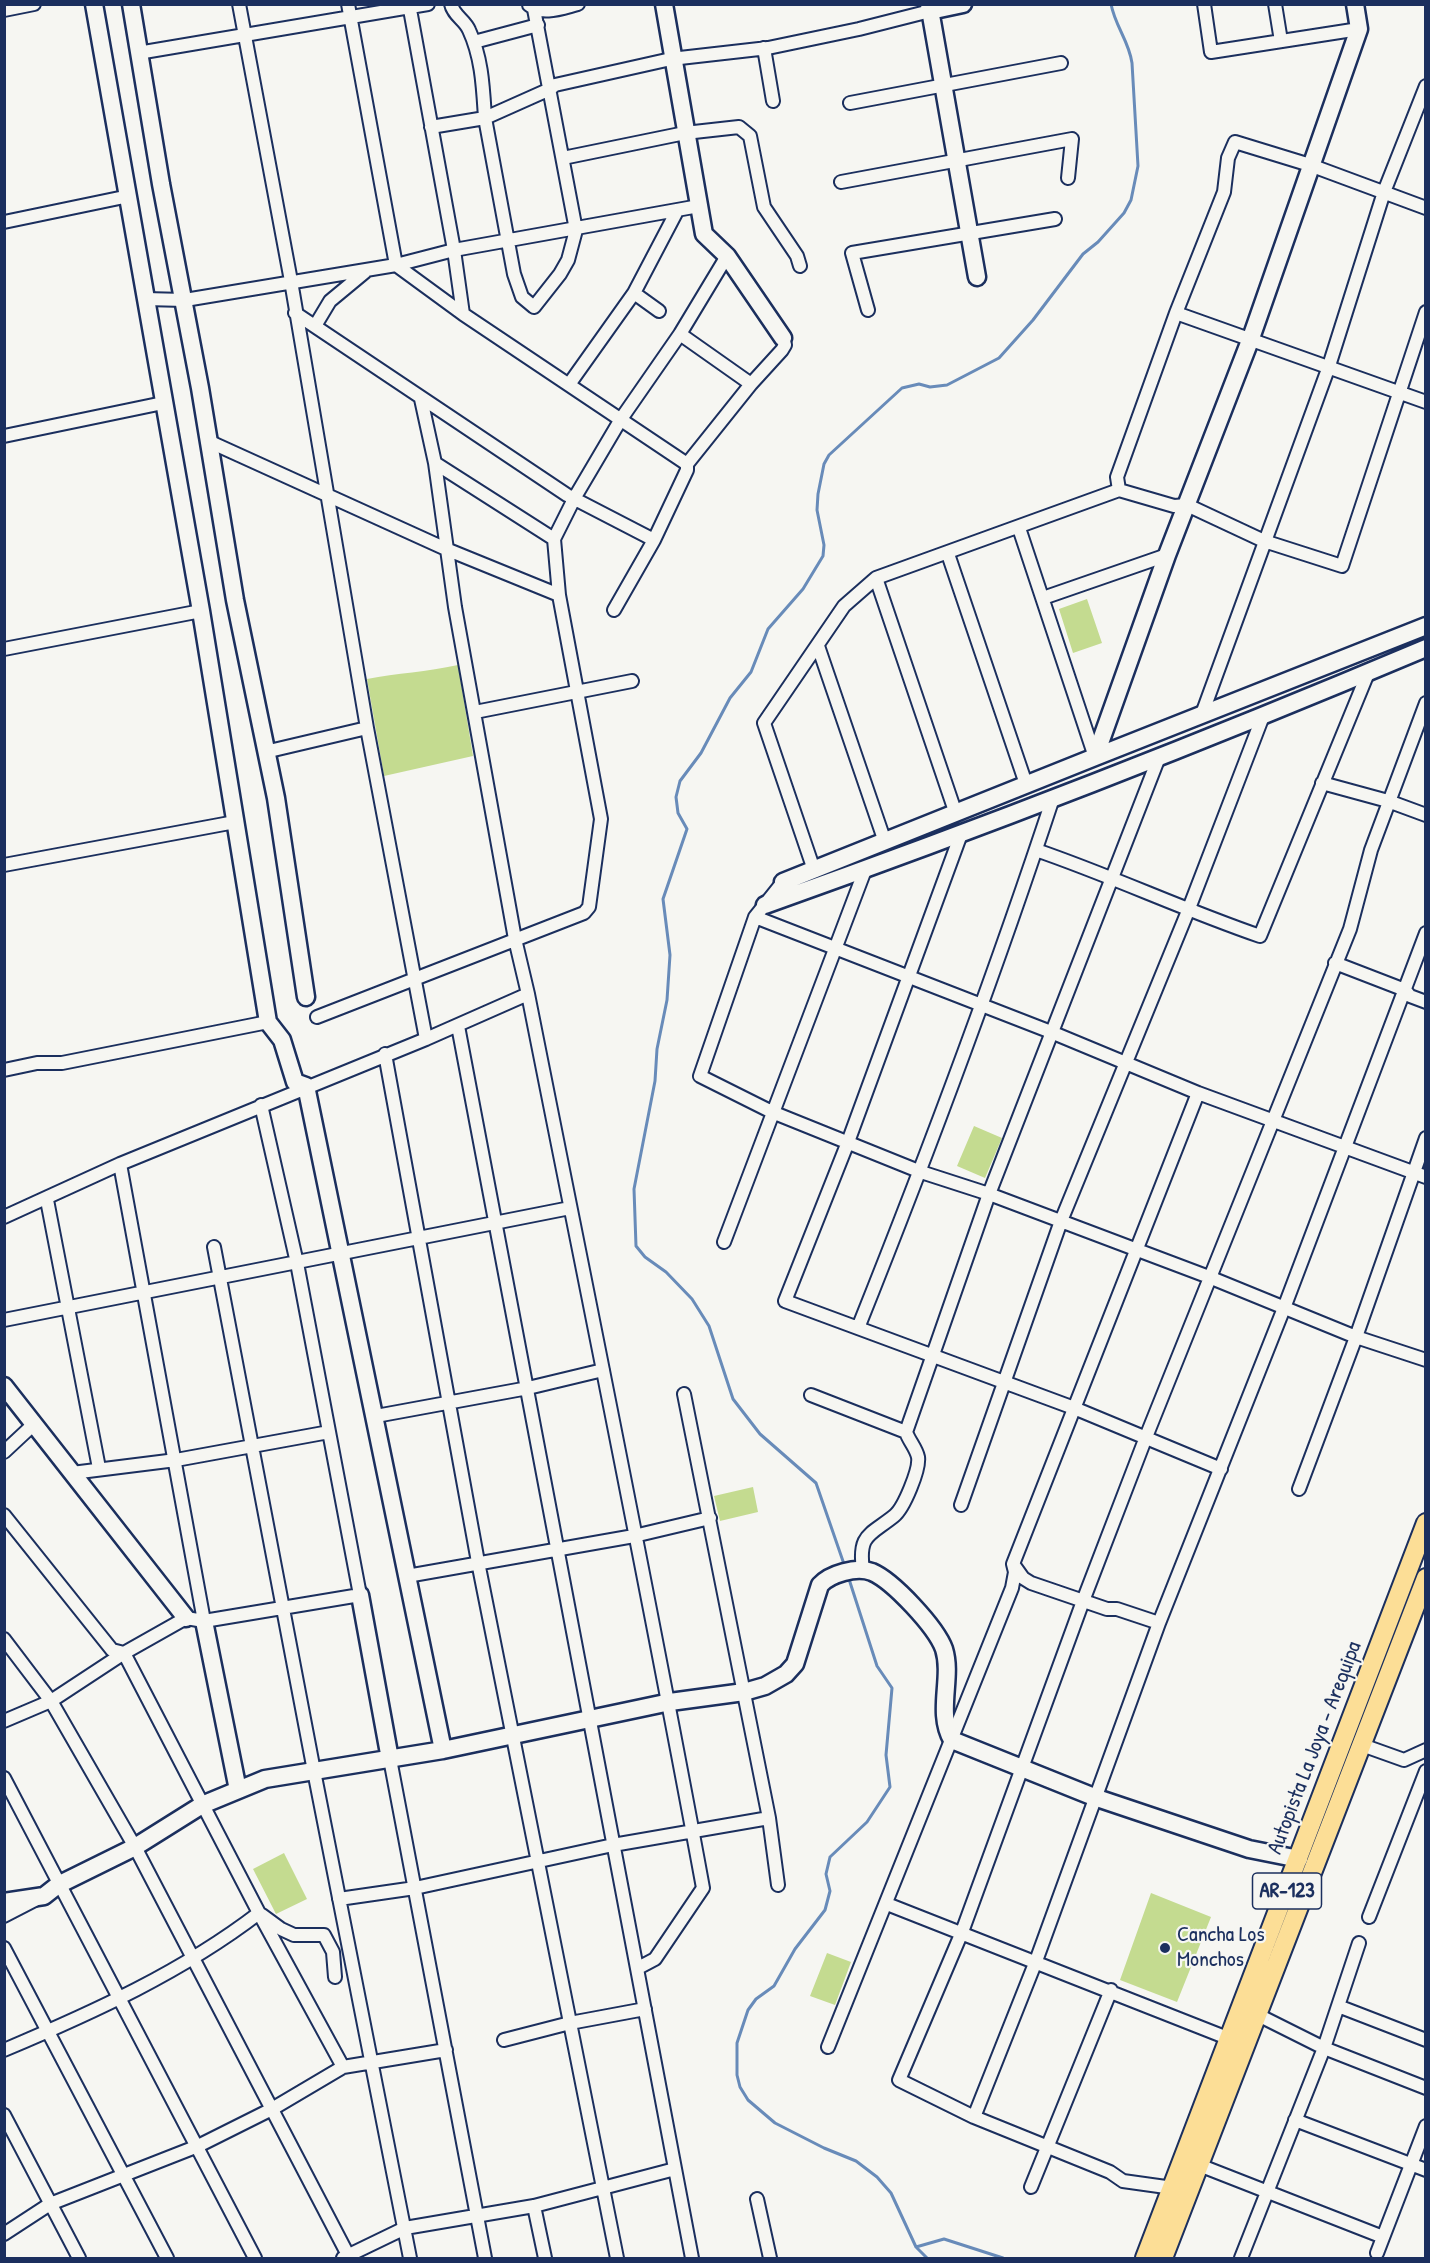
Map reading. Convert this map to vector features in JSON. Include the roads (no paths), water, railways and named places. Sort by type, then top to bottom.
[{"type":"main road","name":"Autopista La Joya - Arequipa","points":[[1145,2259],[1425,1523]]},
{"type":"main road","name":"Autopista La Joya - Arequipa","points":[[1163,2259],[1425,1578]]},
{"type":"street","points":[[4,10],[34,4]]},
{"type":"street","points":[[94,4],[201,611],[268,1022],[282,1040],[295,1082],[306,1086]]},
{"type":"street","points":[[131,4],[138,53],[185,300],[235,600],[276,798],[306,997]]},
{"type":"street","points":[[239,4],[291,281],[367,728],[426,1039]]},
{"type":"street","points":[[348,4],[396,265],[463,314],[570,383],[687,464]]},
{"type":"street","points":[[138,53],[245,37],[428,4]]},
{"type":"street","points":[[451,4],[453,12],[469,28],[482,71],[485,117],[507,241],[522,297],[534,307],[568,260],[576,230],[538,25],[532,6]]},
{"type":"street","points":[[532,6],[544,11],[578,4]]},
{"type":"street","points":[[614,610],[654,540],[687,470],[687,464],[785,345],[783,338],[727,256],[704,234],[671,59],[664,4]]},
{"type":"street","points":[[431,127],[485,117],[555,85],[671,59],[765,48],[859,29],[930,8],[963,4]]},
{"type":"street","points":[[1204,4],[1211,52],[1359,29]]},
{"type":"street","points":[[1275,4],[1281,41]]},
{"type":"street","points":[[1095,757],[1167,555],[1251,338],[1359,29],[1355,4]]},
{"type":"street","points":[[409,6],[454,250],[463,314]]},
{"type":"street","points":[[930,8],[954,159],[977,277]]},
{"type":"street","points":[[474,42],[538,25]]},
{"type":"street","points":[[765,48],[773,101]]},
{"type":"street","points":[[850,104],[1061,63]]},
{"type":"street","points":[[1202,714],[1328,369],[1384,192],[1425,86]]},
{"type":"street","points":[[563,158],[686,133],[739,127],[750,136],[764,207],[797,256],[800,266]]},
{"type":"street","points":[[841,182],[954,159],[1072,139],[1068,178]]},
{"type":"street","points":[[1119,490],[1117,477],[1176,313],[1224,192],[1228,158],[1235,142],[1310,165],[1425,208]]},
{"type":"street","points":[[4,222],[129,196]]},
{"type":"street","points":[[145,299],[185,300],[396,265],[454,250],[576,230],[699,206]]},
{"type":"street","points":[[570,383],[634,294],[677,211]]},
{"type":"street","points":[[868,310],[852,252],[1055,219]]},
{"type":"street","points":[[317,1017],[584,913],[589,907],[601,819],[575,691],[559,595],[554,538],[575,497],[621,419],[680,334],[727,256]]},
{"type":"street","points":[[315,326],[330,301],[368,269]]},
{"type":"street","points":[[634,294],[659,311]]},
{"type":"street","points":[[814,870],[764,723],[844,606],[876,578],[948,554],[1119,490],[1174,506],[1187,506],[1264,541],[1342,566],[1397,390],[1425,312]]},
{"type":"street","points":[[295,313],[421,399],[575,497],[654,540]]},
{"type":"street","points":[[1176,313],[1251,338],[1328,369],[1397,390],[1425,402]]},
{"type":"street","points":[[680,334],[751,384]]},
{"type":"street","points":[[421,399],[435,463],[446,549],[515,939],[603,1370],[634,1536],[670,1702],[703,1888],[655,1959],[638,1968]]},
{"type":"street","points":[[4,436],[163,403]]},
{"type":"street","points":[[208,441],[446,549],[559,595]]},
{"type":"street","points":[[435,463],[554,538]]},
{"type":"street","points":[[1018,528],[1095,757]]},
{"type":"street","points":[[948,554],[1026,784]]},
{"type":"street","points":[[1043,598],[1167,555]]},
{"type":"street","points":[[876,578],[956,814]]},
{"type":"street","points":[[4,649],[201,611]]},
{"type":"street","points":[[1425,626],[783,882],[760,911],[700,1076],[772,1112],[921,1172],[989,1194],[1209,1277],[1356,1337],[1425,1360]]},
{"type":"street","points":[[818,645],[885,842]]},
{"type":"street","points":[[760,911],[1263,716],[1425,648]]},
{"type":"street","points":[[1036,850],[1112,876],[1188,911],[1260,936],[1368,673]]},
{"type":"street","points":[[475,712],[632,681]]},
{"type":"street","points":[[1173,2188],[1123,2181],[1110,2172],[974,2117],[900,2080],[962,1932],[1083,1600],[1146,1437],[1350,929],[1361,880],[1425,703]]},
{"type":"street","points":[[961,1505],[1061,1221],[1188,911],[1263,716]]},
{"type":"street","points":[[265,752],[367,728]]},
{"type":"street","points":[[906,1432],[989,1194],[1159,757]]},
{"type":"street","points":[[1322,783],[1389,801],[1425,815]]},
{"type":"street","points":[[858,1328],[921,1172],[982,1006],[1053,798]]},
{"type":"street","points":[[4,865],[235,822]]},
{"type":"street","points":[[961,834],[848,1142],[785,1301],[932,1358],[1074,1408],[1221,1469]]},
{"type":"street","points":[[724,1242],[865,870]]},
{"type":"street","points":[[760,911],[836,950],[1051,1032],[1198,1092],[1425,1177]]},
{"type":"street","points":[[974,2117],[1036,1961],[1159,1623],[1284,1308],[1425,933]]},
{"type":"street","points":[[1335,963],[1405,990],[1410,996],[1425,1002]]},
{"type":"street","points":[[4,1217],[47,1200],[120,1164],[306,1086],[458,1026],[528,994]]},
{"type":"street","points":[[4,1070],[37,1063],[62,1063],[268,1022]]},
{"type":"street","points":[[458,1026],[692,2259]]},
{"type":"street","points":[[386,1054],[417,1237],[478,1562],[617,2259]]},
{"type":"street","points":[[306,1086],[376,1416],[443,1750]]},
{"type":"street","points":[[828,2047],[1012,1588],[1015,1572],[1013,1564],[1198,1092]]},
{"type":"street","points":[[261,1105],[297,1263],[485,2259]]},
{"type":"street","points":[[1299,1489],[1356,1337],[1425,1138]]},
{"type":"street","points":[[120,1164],[204,1621],[238,1790]]},
{"type":"street","points":[[47,1200],[99,1468]]},
{"type":"street","points":[[4,1320],[69,1309],[342,1252],[570,1208]]},
{"type":"street","points":[[214,1247],[410,2259]]},
{"type":"street","points":[[376,1416],[528,1388],[603,1370]]},
{"type":"street","points":[[4,1386],[186,1618]]},
{"type":"street","points":[[684,1394],[769,1818],[778,1885]]},
{"type":"street","points":[[810,1395],[906,1432],[918,1454],[915,1477],[895,1515],[867,1535],[861,1552],[863,1571]]},
{"type":"street","points":[[4,1452],[34,1424]]},
{"type":"street","points":[[72,1473],[176,1460],[252,1444],[329,1432]]},
{"type":"street","points":[[4,1515],[112,1650],[124,1653],[259,1913],[343,2067]]},
{"type":"street","points":[[407,1576],[634,1536],[710,1518]]},
{"type":"street","points":[[1013,1564],[1023,1578],[1031,1582],[1159,1623]]},
{"type":"street","points":[[4,1916],[44,1896],[58,1885],[135,1847],[202,1804],[265,1779],[443,1750],[589,1718],[670,1702],[744,1692],[765,1686],[786,1674],[795,1664],[820,1586],[826,1579],[852,1571],[872,1572],[898,1593],[937,1635],[944,1648],[946,1663],[944,1707],[948,1734],[952,1740],[1094,1797],[1249,1849],[1299,1859]]},
{"type":"street","points":[[4,1721],[51,1701],[124,1653],[186,1618],[204,1621],[360,1595]]},
{"type":"street","points":[[4,1639],[51,1701],[135,1847],[272,2109],[345,2257],[405,2228],[534,2206],[602,2186],[675,2169]]},
{"type":"street","points":[[1362,1745],[1404,1760],[1425,1750]]},
{"type":"street","points":[[1370,1917],[1425,1771]]},
{"type":"street","points":[[4,1778],[255,2259]]},
{"type":"street","points":[[339,1899],[415,1888],[613,1845],[769,1818]]},
{"type":"street","points":[[4,1902],[44,1896]]},
{"type":"street","points":[[887,1904],[1230,2038]]},
{"type":"street","points":[[4,2050],[50,2031],[193,1960],[259,1913]]},
{"type":"street","points":[[259,1913],[281,1929],[294,1935],[324,1935],[333,1952],[335,1977]]},
{"type":"street","points":[[1240,2259],[1324,2048],[1359,1943]]},
{"type":"street","points":[[4,1948],[50,2031],[167,2259]]},
{"type":"street","points":[[1031,2187],[1111,1990]]},
{"type":"street","points":[[1338,2006],[1425,2040]]},
{"type":"street","points":[[504,2040],[570,2023],[645,2009]]},
{"type":"street","points":[[1258,2016],[1324,2048],[1425,2088]]},
{"type":"street","points":[[4,2234],[50,2204],[124,2173],[198,2146],[272,2109],[343,2067],[446,2050]]},
{"type":"street","points":[[4,2115],[79,2259]]},
{"type":"street","points":[[1295,2120],[1425,2170]]},
{"type":"street","points":[[1377,2253],[1412,2166],[1425,2126]]},
{"type":"street","points":[[1199,2165],[1383,2237]]},
{"type":"street","points":[[757,2199],[770,2259]]},
{"type":"street","points":[[534,2206],[544,2259]]},
{"type":"waterway","points":[[845,1567],[816,1483],[760,1434],[733,1399],[709,1326],[692,1299],[666,1272],[645,1257],[636,1246],[634,1189],[655,1081],[657,1049],[667,1000],[670,955],[663,899],[687,829],[678,813],[676,797],[680,781],[701,753],[730,698],[751,672],[768,629],[803,589],[823,556],[824,545],[817,510],[824,464],[829,455],[902,388],[919,384],[930,387],[947,385],[999,358],[1033,320],[1083,254],[1098,242],[1124,213],[1131,200],[1138,166],[1132,63],[1111,4]]},
{"type":"waterway","points":[[848,1576],[877,1666],[892,1688],[886,1755],[890,1787],[867,1822],[830,1857],[826,1874],[830,1891],[825,1910],[795,1949],[774,1986],[756,1999],[748,2010],[737,2043],[737,2075],[740,2087],[748,2100],[775,2123],[824,2148],[856,2161],[877,2177],[891,2193],[916,2247],[927,2258]]},
{"type":"waterway","points":[[916,2247],[944,2239],[1003,2258]]},
{"type":"place","name":"Cancha Los Monchos","points":[[1165,1948]]}]
